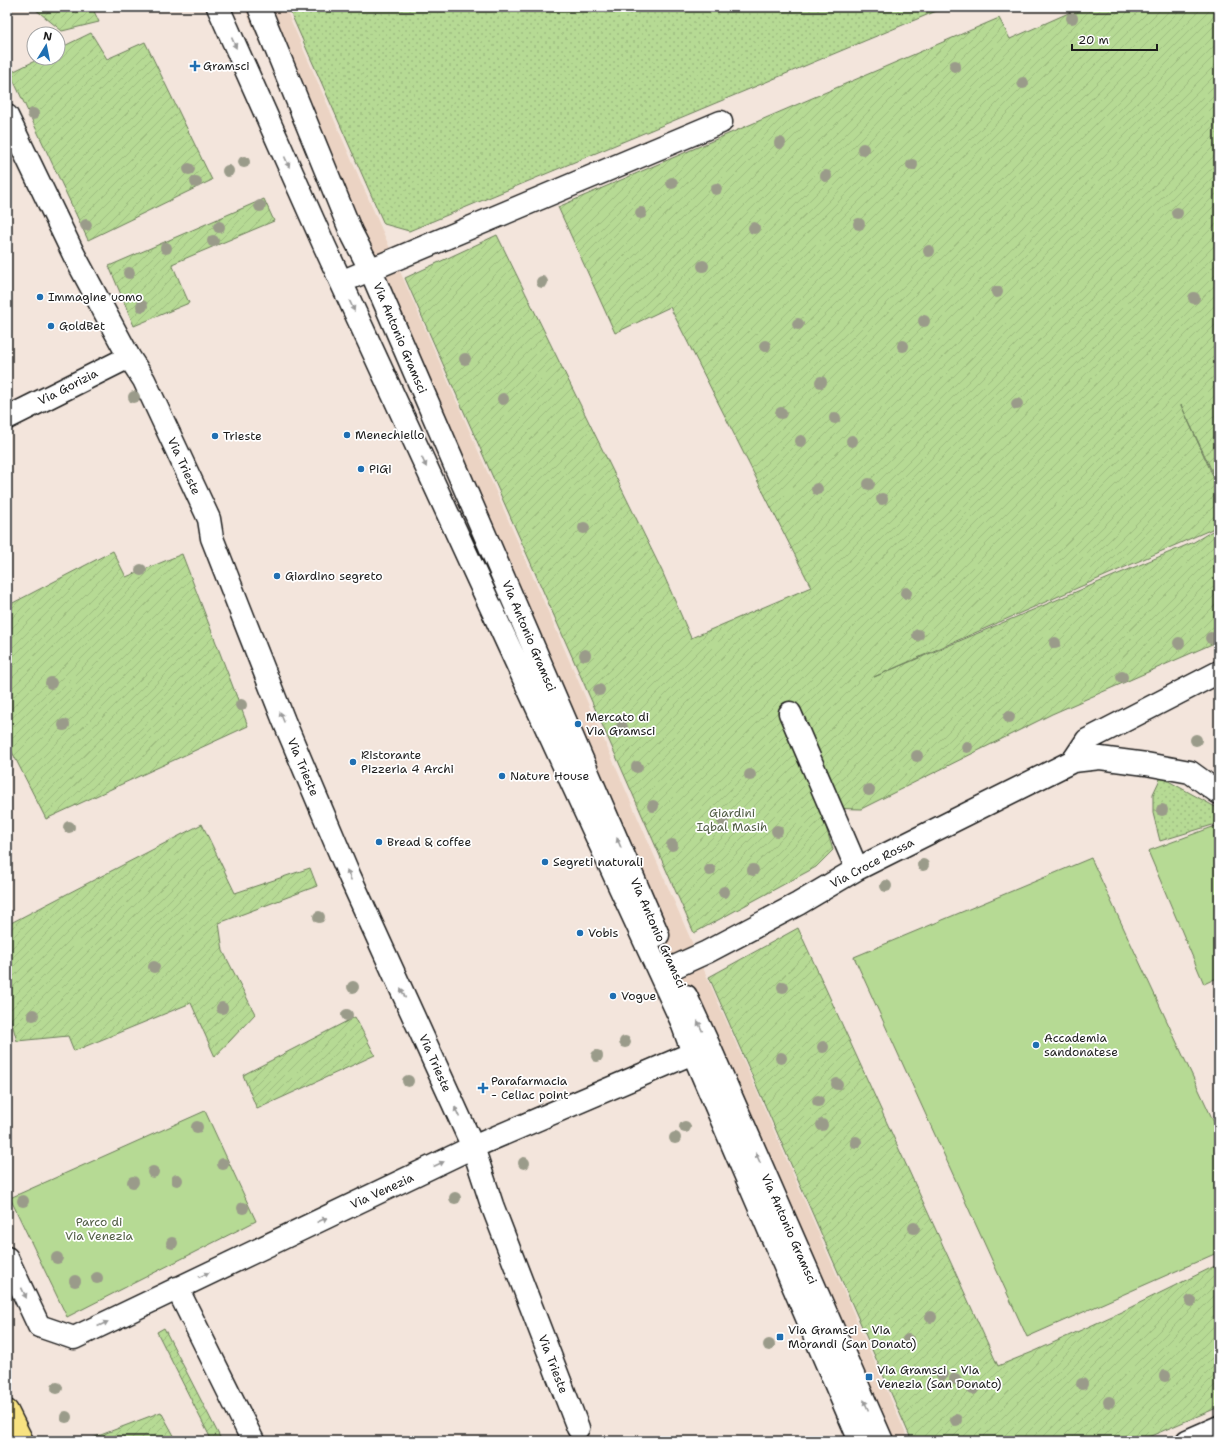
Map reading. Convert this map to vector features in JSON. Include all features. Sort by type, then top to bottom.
[{"type":"main road","points":[[7,1410],[22,1441]]},
{"type":"street","name":"Via Antonio Gramsci","points":[[218,7],[341,282],[667,972]]},
{"type":"street","name":"Via Antonio Gramsci","points":[[259,7],[351,232],[370,269],[667,972],[701,1050],[882,1441]]},
{"type":"street","name":"Via Trieste","points":[[7,116],[74,255],[129,357],[144,380],[208,518],[212,538],[284,721],[350,878],[473,1148],[492,1205],[578,1428]]},
{"type":"street","name":"Via Antonio Gramsci","points":[[341,282],[721,122]]},
{"type":"street","name":"Via Gorizia","points":[[7,418],[129,357]]},
{"type":"street","points":[[1073,760],[1087,740],[1219,672]]},
{"type":"street","points":[[790,713],[857,869]]},
{"type":"street","points":[[1073,760],[1100,758],[1190,772],[1219,793]]},
{"type":"street","name":"Via Croce Rossa","points":[[667,972],[791,908],[857,869],[1073,760]]},
{"type":"street","name":"Via Antonio Gramsci","points":[[701,1050],[860,1441]]},
{"type":"street","name":"Via Venezia","points":[[7,1258],[39,1326],[74,1338],[473,1148],[701,1050]]},
{"type":"street","points":[[177,1288],[252,1441]]},
{"type":"street","points":[[1188,1441],[1219,1427]]},
{"type":"shaded area","name":"Mercato di Via Gramsci","points":[[244,7],[285,7],[909,1441],[875,1441]]},
{"type":"green space","points":[[22,7],[92,7],[99,22],[66,30],[66,26],[56,26],[35,9]]},
{"type":"green space","points":[[288,7],[946,7],[409,231],[384,224]]},
{"type":"green space","name":"Giardini Iqbal Masih","points":[[1082,7],[1219,7],[1219,486],[1181,405],[1219,489],[1219,526],[874,677],[1194,542],[1219,527],[1219,641],[1052,714],[861,809],[820,808],[833,850],[816,867],[694,933],[405,278],[497,235],[662,571],[691,638],[811,587],[670,307],[615,333],[558,207],[999,18],[1010,39]]},
{"type":"green space","points":[[91,33],[107,59],[145,42],[212,180],[88,240],[10,73],[26,65],[66,66],[66,45]]},
{"type":"green space","points":[[264,199],[274,221],[172,264],[189,303],[134,326],[109,266]]},
{"type":"green space","points":[[113,551],[126,577],[182,554],[248,726],[46,819],[7,742],[7,606]]},
{"type":"green space","points":[[1161,777],[1219,809],[1219,823],[1160,841],[1153,813],[1153,794]]},
{"type":"green space","points":[[202,824],[235,893],[310,868],[317,886],[219,923],[223,951],[255,1014],[215,1057],[191,1003],[74,1051],[68,1036],[17,1041],[7,1006],[7,925]]},
{"type":"green space","points":[[1218,825],[1219,977],[1204,984],[1148,851]]},
{"type":"green space","name":"Accademia sandonatese","points":[[1091,858],[1219,1133],[1219,1252],[1027,1337],[854,957]]},
{"type":"green space","points":[[798,928],[998,1366],[1121,1312],[1219,1264],[1219,1407],[1139,1441],[912,1441],[709,977]]},
{"type":"green space","points":[[355,1017],[375,1055],[257,1109],[243,1075]]},
{"type":"green space","name":"Parco di Via Venezia","points":[[205,1111],[256,1221],[67,1317],[10,1198]]},
{"type":"green space","points":[[164,1328],[222,1441],[212,1441],[157,1332]]},
{"type":"green space","points":[[161,1412],[177,1441],[85,1441]]},
{"type":"place","name":"Gramsci","points":[[195,66]]},
{"type":"place","name":"Immagine uomo","points":[[40,297]]},
{"type":"place","name":"GoldBet","points":[[51,326]]},
{"type":"place","name":"Menechiello","points":[[347,435]]},
{"type":"place","name":"Trieste","points":[[215,436]]},
{"type":"place","name":"PiGi","points":[[361,469]]},
{"type":"place","name":"Giardino segreto","points":[[277,576]]},
{"type":"place","name":"Mercato di Via Gramsci","points":[[578,724]]},
{"type":"place","name":"Ristorante Pizzeria 4 Archi","points":[[353,762]]},
{"type":"place","name":"Nature House","points":[[502,776]]},
{"type":"place","name":"Bread & coffee","points":[[379,842]]},
{"type":"place","name":"Segreti naturali","points":[[545,862]]},
{"type":"place","name":"Vobis","points":[[580,933]]},
{"type":"place","name":"Vogue","points":[[613,996]]},
{"type":"place","name":"Accademia sandonatese","points":[[1036,1045]]},
{"type":"place","name":"Parafarmacia - Celiac point","points":[[483,1088]]},
{"type":"place","name":"Via Gramsci - Via Morandi (San Donato)","points":[[780,1337]]},
{"type":"place","name":"Via Gramsci - Via Venezia (San Donato)","points":[[869,1377]]}]
